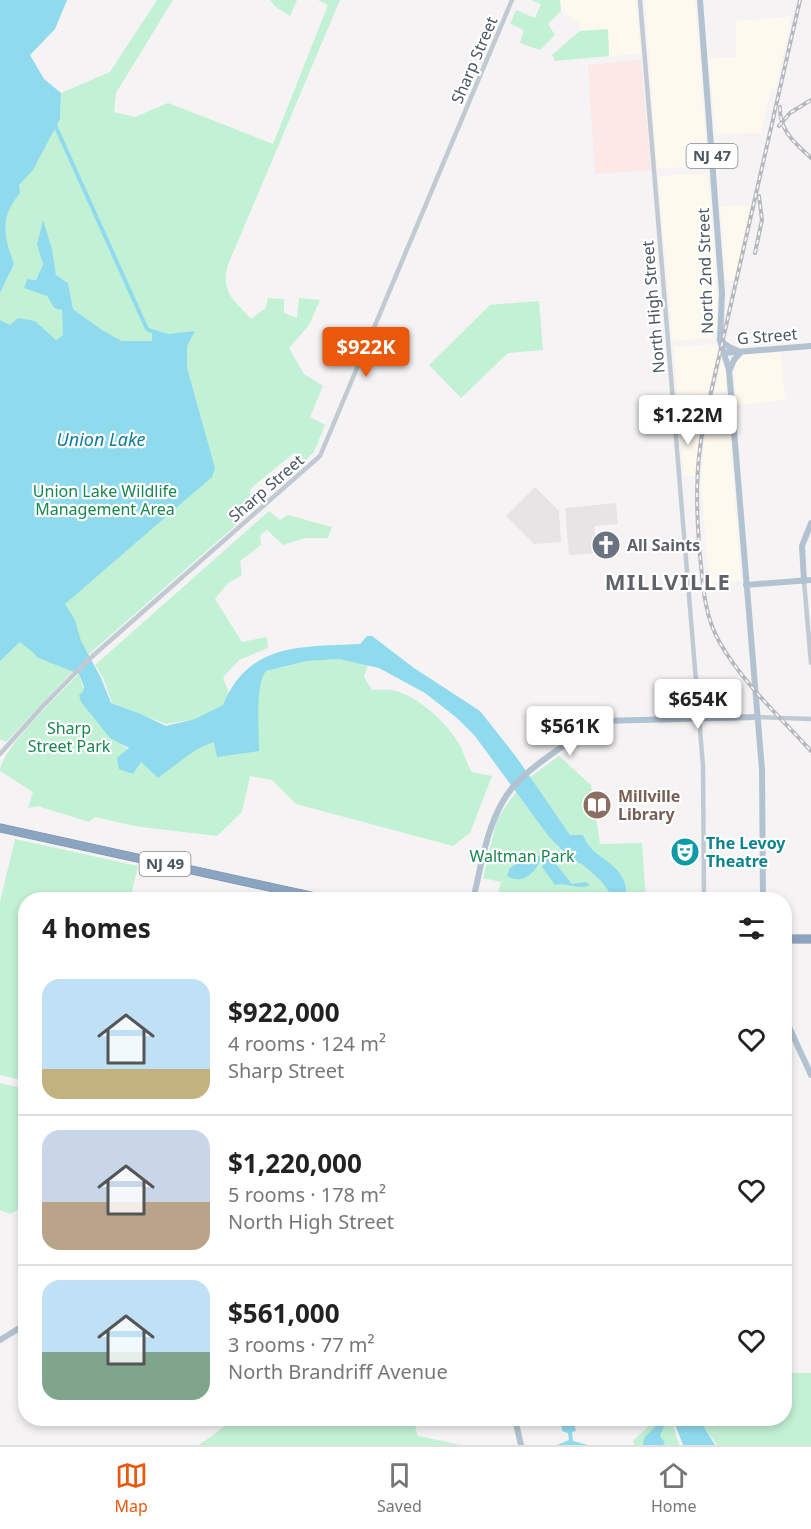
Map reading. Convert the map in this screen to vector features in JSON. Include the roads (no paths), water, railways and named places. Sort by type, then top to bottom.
[{"type":"highway","name":"NJ 49","points":[[0,828],[292,892]]},
{"type":"highway","points":[[792,939],[811,939]]},
{"type":"main road","name":"North 2nd Street","points":[[700,0],[722,293],[720,340],[729,372],[762,770],[763,892]]},
{"type":"main road","points":[[720,340],[729,347],[741,351],[729,372]]},
{"type":"main road","name":"G Street","points":[[724,353],[811,345]]},
{"type":"main road","points":[[746,585],[808,580],[802,546],[811,523]]},
{"type":"main road","points":[[475,892],[493,823],[502,803],[512,789],[529,772],[596,723],[601,721],[757,717]]},
{"type":"main road","points":[[792,1034],[811,1076]]},
{"type":"main road","points":[[0,1340],[18,1329]]},
{"type":"main road","points":[[517,1426],[521,1445]]},
{"type":"street","name":"Sharp Street","points":[[0,754],[87,661],[320,456],[512,0]]},
{"type":"street","name":"North High Street","points":[[640,0],[704,782],[704,892]]},
{"type":"street","points":[[808,580],[811,663]]},
{"type":"street","points":[[757,717],[811,719]]},
{"type":"water","points":[[0,0],[67,0],[55,29],[30,55],[44,79],[61,93],[60,119],[33,170],[19,185],[20,193],[6,218],[7,244],[14,264],[0,293]]},
{"type":"water","name":"Union Lake","points":[[43,220],[52,249],[56,275],[68,283],[73,309],[122,341],[152,341],[152,329],[168,334],[195,331],[187,346],[187,368],[215,468],[212,477],[65,604],[75,620],[81,641],[101,678],[111,703],[166,726],[195,719],[223,705],[234,684],[247,669],[262,659],[298,648],[360,644],[367,636],[372,636],[414,668],[480,711],[517,758],[570,835],[583,835],[592,849],[620,874],[626,885],[626,892],[609,892],[601,881],[582,864],[572,860],[549,837],[475,736],[457,718],[425,693],[379,668],[339,659],[307,661],[266,671],[260,686],[259,697],[259,751],[217,757],[214,742],[192,753],[158,778],[141,762],[133,774],[119,769],[117,758],[129,748],[110,738],[81,702],[79,695],[83,692],[84,687],[79,674],[36,657],[20,642],[0,661],[0,320],[10,325],[18,318],[35,321],[56,340],[63,335],[62,310],[54,308],[47,296],[24,288],[27,279],[36,280],[43,264],[37,245]]},
{"type":"water","points":[[531,854],[552,859],[572,884],[586,882],[590,885],[581,887],[555,885],[542,867],[543,862],[540,861],[527,877],[518,879],[507,876],[510,868]]},
{"type":"water","points":[[562,1426],[575,1426],[576,1431],[572,1432],[573,1441],[588,1445],[557,1445],[569,1440],[568,1433],[562,1431]]},
{"type":"water","points":[[656,1426],[664,1426],[660,1436],[665,1443],[663,1445],[643,1445],[644,1438]]},
{"type":"water","points":[[676,1426],[704,1426],[715,1445],[683,1445]]},
{"type":"waterway","points":[[55,125],[147,329],[151,331]]},
{"type":"railway","points":[[800,0],[704,423],[699,456],[697,505],[703,589],[707,611],[715,633],[729,658],[751,686],[811,751]]},
{"type":"railway","points":[[779,126],[790,113],[811,100]]},
{"type":"railway","points":[[780,107],[785,129],[811,158]]},
{"type":"railway","points":[[755,253],[762,220],[759,196]]},
{"type":"place","name":"All Saints","points":[[606,545]]},
{"type":"place","name":"Millville Library","points":[[597,805]]},
{"type":"place","name":"The Levoy Theatre","points":[[685,852]]},
{"type":"district","name":"MILLVILLE","points":[[668,582]]},
{"type":"park label","name":"Union Lake Wildlife Management Area","points":[[105,500]]},
{"type":"park label","name":"Sharp Street Park","points":[[69,737]]},
{"type":"park label","name":"Waltman Park","points":[[522,856]]}]
